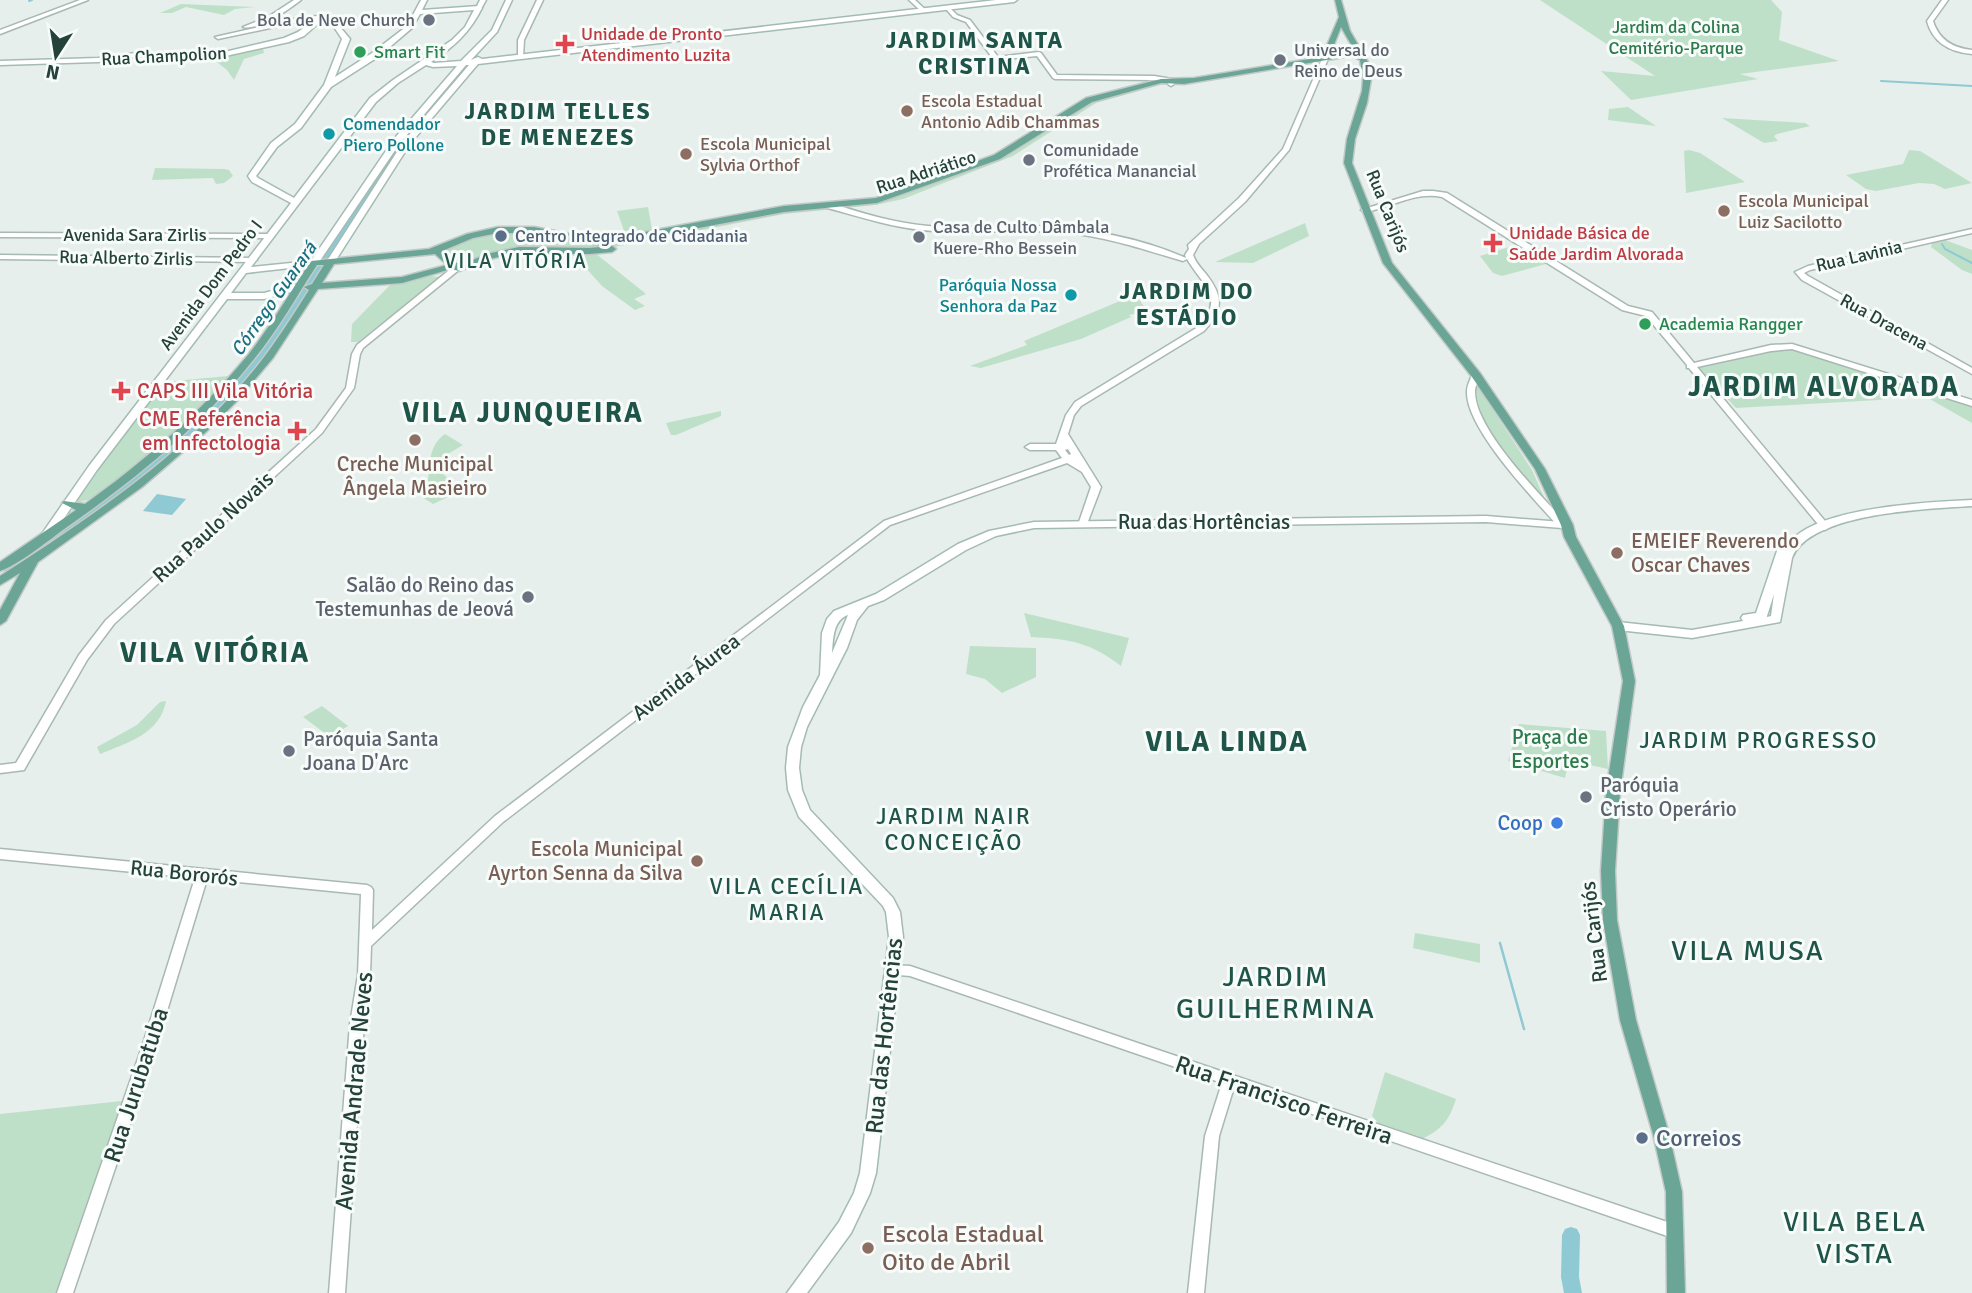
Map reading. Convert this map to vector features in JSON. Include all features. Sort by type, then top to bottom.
[{"type":"main road","points":[[328,85],[381,50],[413,24],[424,0]]},
{"type":"main road","points":[[0,567],[40,548],[110,506],[189,441],[261,367],[397,141],[459,67],[480,55],[509,0]]},
{"type":"main road","points":[[0,581],[159,451],[222,391],[307,287],[407,143],[502,31],[515,0]]},
{"type":"main road","points":[[480,55],[491,61],[1013,0]]},
{"type":"main road","points":[[1325,59],[1342,17],[1343,9],[1338,0]]},
{"type":"main road","points":[[419,12],[481,4]]},
{"type":"main road","name":"Avenida Dom Pedro I","points":[[0,621],[68,503],[373,100],[464,32],[481,4]]},
{"type":"main road","points":[[1342,17],[1355,52]]},
{"type":"main road","points":[[296,202],[256,181],[253,173],[274,145],[298,126],[328,85],[346,39],[334,23],[320,18]]},
{"type":"main road","name":"Rua Champolion","points":[[0,63],[99,60],[143,54],[184,58],[212,57],[286,40],[301,34],[320,18]]},
{"type":"main road","points":[[1335,32],[1348,33]]},
{"type":"main road","name":"Rua Adriático","points":[[837,209],[888,197],[997,157],[1089,100],[1170,82],[1325,59],[1355,52]]},
{"type":"main road","name":"Rua Carijós","points":[[1355,52],[1363,59],[1367,71],[1366,86],[1347,152],[1348,163],[1365,210],[1392,270],[1476,375],[1544,474],[1573,545],[1589,568],[1616,622],[1629,681],[1613,792],[1608,871],[1610,920],[1628,1020],[1671,1173],[1676,1202],[1676,1293]]},
{"type":"main road","points":[[412,69],[459,67],[480,55]]},
{"type":"main road","points":[[425,61],[459,67]]},
{"type":"main road","name":"Rua Adriático","points":[[455,268],[481,258],[517,251],[569,253],[773,214],[898,202],[1015,156],[1097,103],[1170,82]]},
{"type":"main road","name":"Rua Adriático","points":[[345,260],[436,250],[484,231],[522,229],[603,247]]},
{"type":"main road","points":[[436,250],[455,268]]},
{"type":"main road","points":[[245,270],[345,260],[352,266],[350,275],[339,282]]},
{"type":"main road","points":[[225,296],[264,296],[339,282],[396,280],[455,268]]},
{"type":"main road","points":[[431,273],[446,276]]},
{"type":"main road","points":[[1616,622],[1692,634],[1776,619],[1788,553],[1795,542],[1823,525],[1879,505],[1972,497]]},
{"type":"main road","points":[[68,503],[76,507],[88,507]]},
{"type":"main road","points":[[1823,525],[1879,511],[1972,503]]},
{"type":"main road","points":[[59,517],[88,507]]},
{"type":"main road","name":"Rua das Hortências","points":[[796,1293],[846,1227],[866,1184],[874,1141],[896,929],[888,902],[804,813],[796,795],[796,735],[825,673],[842,645],[852,615],[961,547],[985,536],[1034,525],[1486,519],[1564,525]]},
{"type":"main road","points":[[0,581],[21,584]]},
{"type":"street","points":[[0,32],[85,0]]},
{"type":"street","points":[[298,0],[270,18],[219,37],[303,19],[320,18]]},
{"type":"street","points":[[520,57],[521,40],[540,0]]},
{"type":"street","points":[[912,0],[924,11]]},
{"type":"street","points":[[1945,0],[1935,11],[1930,25],[1939,39],[1952,49],[1972,52]]},
{"type":"street","points":[[947,8],[955,16],[968,21],[996,59],[1039,54],[1055,77],[1147,78],[1170,82]]},
{"type":"street","points":[[1042,470],[1051,453],[1059,448],[1070,415],[1078,404],[1208,323],[1215,313],[1217,305],[1209,286],[1188,268],[1187,260],[1195,244],[1242,200],[1286,150],[1325,59]]},
{"type":"street","points":[[1365,210],[1380,209],[1419,192],[1444,195],[1625,308],[1649,314],[1823,525]]},
{"type":"street","points":[[837,209],[920,228],[1036,228],[1082,232],[1117,238],[1187,260]]},
{"type":"street","name":"Rua Lavinia","points":[[1800,271],[1972,231]]},
{"type":"street","name":"Avenida Sara Zirlis","points":[[0,234],[270,236]]},
{"type":"street","points":[[1958,234],[1972,239]]},
{"type":"street","name":"Rua Alberto Zirlis","points":[[0,257],[253,260]]},
{"type":"street","name":"Rua Paulo Novais","points":[[0,769],[20,767],[83,658],[105,628],[319,431],[350,388],[360,346],[455,268]]},
{"type":"street","name":"Rua Dracena","points":[[1800,271],[1805,278],[1972,370]]},
{"type":"street","points":[[1690,366],[1792,346],[1972,403]]},
{"type":"street","name":"Rua Carijós","points":[[1476,375],[1471,386],[1476,413],[1488,436],[1507,463],[1564,525]]},
{"type":"street","points":[[1065,436],[1071,454],[1097,490],[1084,523]]},
{"type":"street","points":[[1030,447],[1059,448],[1071,454]]},
{"type":"street","name":"Avenida Áurea","points":[[366,943],[499,818],[887,523],[1042,470],[1071,454]]},
{"type":"street","name":"Rua Bororós","points":[[0,855],[368,890]]},
{"type":"street","name":"Rua Jurubatuba","points":[[65,1293],[154,1032],[202,875]]},
{"type":"street","name":"Avenida Andrade Neves","points":[[337,1293],[368,890]]},
{"type":"street","name":"Rua Francisco Ferreira","points":[[892,970],[910,971],[1676,1232]]},
{"type":"street","points":[[1196,1293],[1212,1136],[1229,1081]]},
{"type":"green space","name":"Jardim da Colina Cemitério-Parque","points":[[1540,0],[1771,0],[1782,12],[1779,40],[1839,61],[1740,74],[1758,79],[1631,100],[1601,71],[1655,76]]},
{"type":"green space","points":[[181,4],[255,7],[235,9],[224,15],[186,7],[172,13],[160,13]]},
{"type":"green space","points":[[263,48],[264,53],[244,59],[234,80],[227,70],[213,59]]},
{"type":"green space","points":[[1167,83],[1096,103],[1013,156],[903,199],[875,205],[784,214],[609,248],[607,244],[759,215],[889,198],[999,158],[1091,101]]},
{"type":"green space","points":[[1628,107],[1656,126],[1608,120],[1609,109]]},
{"type":"green space","points":[[1722,118],[1805,123],[1810,126],[1777,134],[1774,136],[1778,141],[1764,143]]},
{"type":"green space","points":[[1909,150],[1920,151],[1972,183],[1945,189],[1934,184],[1919,183],[1876,191],[1866,189],[1846,175],[1903,164]]},
{"type":"green space","points":[[1684,151],[1700,153],[1745,182],[1686,193]]},
{"type":"green space","points":[[155,168],[224,169],[229,170],[233,176],[224,183],[216,184],[213,178],[152,180]]},
{"type":"green space","points":[[648,207],[652,230],[626,236],[617,211]]},
{"type":"green space","points":[[1305,223],[1309,236],[1253,263],[1215,262]]},
{"type":"green space","points":[[521,230],[599,245],[602,248],[489,254],[457,264],[440,250],[487,233]]},
{"type":"green space","points":[[1945,240],[1972,250],[1972,274],[1962,270],[1931,247],[1932,243]]},
{"type":"green space","points":[[1519,244],[1547,262],[1546,264],[1502,276],[1493,273],[1480,256]]},
{"type":"green space","points":[[595,253],[646,294],[634,299],[645,306],[635,310],[602,286],[576,257]]},
{"type":"green space","points":[[430,276],[440,277],[358,342],[351,342],[352,324],[392,283]]},
{"type":"green space","points":[[1132,296],[1139,299],[1147,311],[1129,315],[1131,317],[1081,339],[981,368],[970,366],[1027,345],[1024,341]]},
{"type":"green space","points":[[1787,348],[1806,351],[1909,387],[1903,388],[1893,397],[1879,400],[1736,408],[1698,368]]},
{"type":"green space","points":[[228,376],[156,449],[110,487],[78,502],[77,499],[164,382]]},
{"type":"green space","points":[[1475,382],[1532,470],[1544,497],[1509,459],[1490,431],[1478,400]]},
{"type":"green space","points":[[1912,389],[1972,405],[1972,423]]},
{"type":"green space","points":[[721,411],[721,416],[676,435],[671,435],[666,423]]},
{"type":"green space","points":[[445,434],[463,445],[443,457],[439,470],[461,491],[433,504],[422,497],[428,481],[431,455],[438,440]]},
{"type":"green space","points":[[1024,613],[1129,638],[1121,666],[1079,643],[1031,637]]},
{"type":"green space","points":[[970,646],[1036,648],[1036,677],[1002,693],[985,679],[966,674]]},
{"type":"green space","points":[[166,701],[163,712],[150,729],[131,741],[100,754],[97,747],[137,725],[160,702]]},
{"type":"green space","points":[[322,706],[348,726],[330,737],[303,717]]},
{"type":"green space","name":"Praça de Esportes","points":[[1519,724],[1606,731],[1608,769],[1585,764],[1568,764],[1565,778],[1508,761]]},
{"type":"green space","points":[[1415,933],[1480,944],[1480,963],[1413,948]]},
{"type":"green space","points":[[1385,1072],[1456,1099],[1444,1124],[1422,1139],[1382,1127],[1372,1116]]},
{"type":"green space","points":[[122,1101],[56,1293],[0,1293],[0,1114]]},
{"type":"water","points":[[157,494],[186,499],[172,515],[143,511]]},
{"type":"waterway","name":"Córrego Guarará","points":[[7,568],[134,480],[164,456],[220,403],[245,375],[286,320],[398,146],[467,65]]},
{"type":"waterway","points":[[1881,81],[1972,86]]},
{"type":"waterway","points":[[1942,244],[1945,249],[1972,263]]},
{"type":"waterway","points":[[1500,943],[1524,1029]]},
{"type":"waterway","points":[[1571,1235],[1570,1277],[1573,1293]]},
{"type":"place","name":"Bola de Neve Church","points":[[429,20]]},
{"type":"place","name":"Unidade de Pronto Atendimento Luzita","points":[[565,44]]},
{"type":"place","name":"Smart Fit","points":[[360,52]]},
{"type":"place","name":"Universal do Reino de Deus","points":[[1280,60]]},
{"type":"place","name":"Escola Estadual Antonio Adib Chammas","points":[[907,111]]},
{"type":"place","name":"Comendador Piero Pollone","points":[[329,134]]},
{"type":"place","name":"Escola Municipal Sylvia Orthof","points":[[686,154]]},
{"type":"place","name":"Comunidade Profética Manancial","points":[[1029,160]]},
{"type":"place","name":"Escola Municipal Luiz Sacilotto","points":[[1724,211]]},
{"type":"place","name":"Centro Integrado de Cidadania","points":[[501,236]]},
{"type":"place","name":"Casa de Culto Dâmbala Kuere-Rho Bessein","points":[[919,237]]},
{"type":"place","name":"Unidade Básica de Saúde Jardim Alvorada","points":[[1493,243]]},
{"type":"place","name":"Paróquia Nossa Senhora da Paz","points":[[1071,295]]},
{"type":"place","name":"Academia Rangger","points":[[1645,324]]},
{"type":"place","name":"CAPS III Vila Vitória","points":[[121,391]]},
{"type":"place","name":"CME Referência em Infectologia","points":[[297,431]]},
{"type":"place","name":"Creche Municipal Ângela Masieiro","points":[[415,440]]},
{"type":"place","name":"EMEIEF Reverendo Oscar Chaves","points":[[1617,553]]},
{"type":"place","name":"Salão do Reino das Testemunhas de Jeová","points":[[528,597]]},
{"type":"place","name":"Paróquia Santa Joana D'Arc","points":[[289,751]]},
{"type":"place","name":"Paróquia Cristo Operário","points":[[1586,797]]},
{"type":"place","name":"Coop","points":[[1557,823]]},
{"type":"place","name":"Escola Municipal Ayrton Senna da Silva","points":[[697,861]]},
{"type":"place","name":"Correios","points":[[1642,1138]]},
{"type":"place","name":"Escola Estadual Oito de Abril","points":[[868,1248]]},
{"type":"district","name":"JARDIM SANTA CRISTINA","points":[[975,53]]},
{"type":"district","name":"JARDIM TELLES DE MENEZES","points":[[558,124]]},
{"type":"district","name":"VILA VITÓRIA","points":[[516,261]]},
{"type":"district","name":"JARDIM DO ESTÁDIO","points":[[1187,304]]},
{"type":"district","name":"JARDIM ALVORADA","points":[[1824,387]]},
{"type":"district","name":"VILA JUNQUEIRA","points":[[523,413]]},
{"type":"district","name":"VILA VITÓRIA","points":[[215,653]]},
{"type":"district","name":"JARDIM PROGRESSO","points":[[1759,740]]},
{"type":"district","name":"VILA LINDA","points":[[1227,742]]},
{"type":"district","name":"JARDIM NAIR CONCEIÇÃO","points":[[954,829]]},
{"type":"district","name":"VILA CECÍLIA MARIA","points":[[787,899]]},
{"type":"district","name":"VILA MUSA","points":[[1748,951]]},
{"type":"district","name":"JARDIM GUILHERMINA","points":[[1276,993]]},
{"type":"district","name":"VILA BELA VISTA","points":[[1855,1238]]}]
